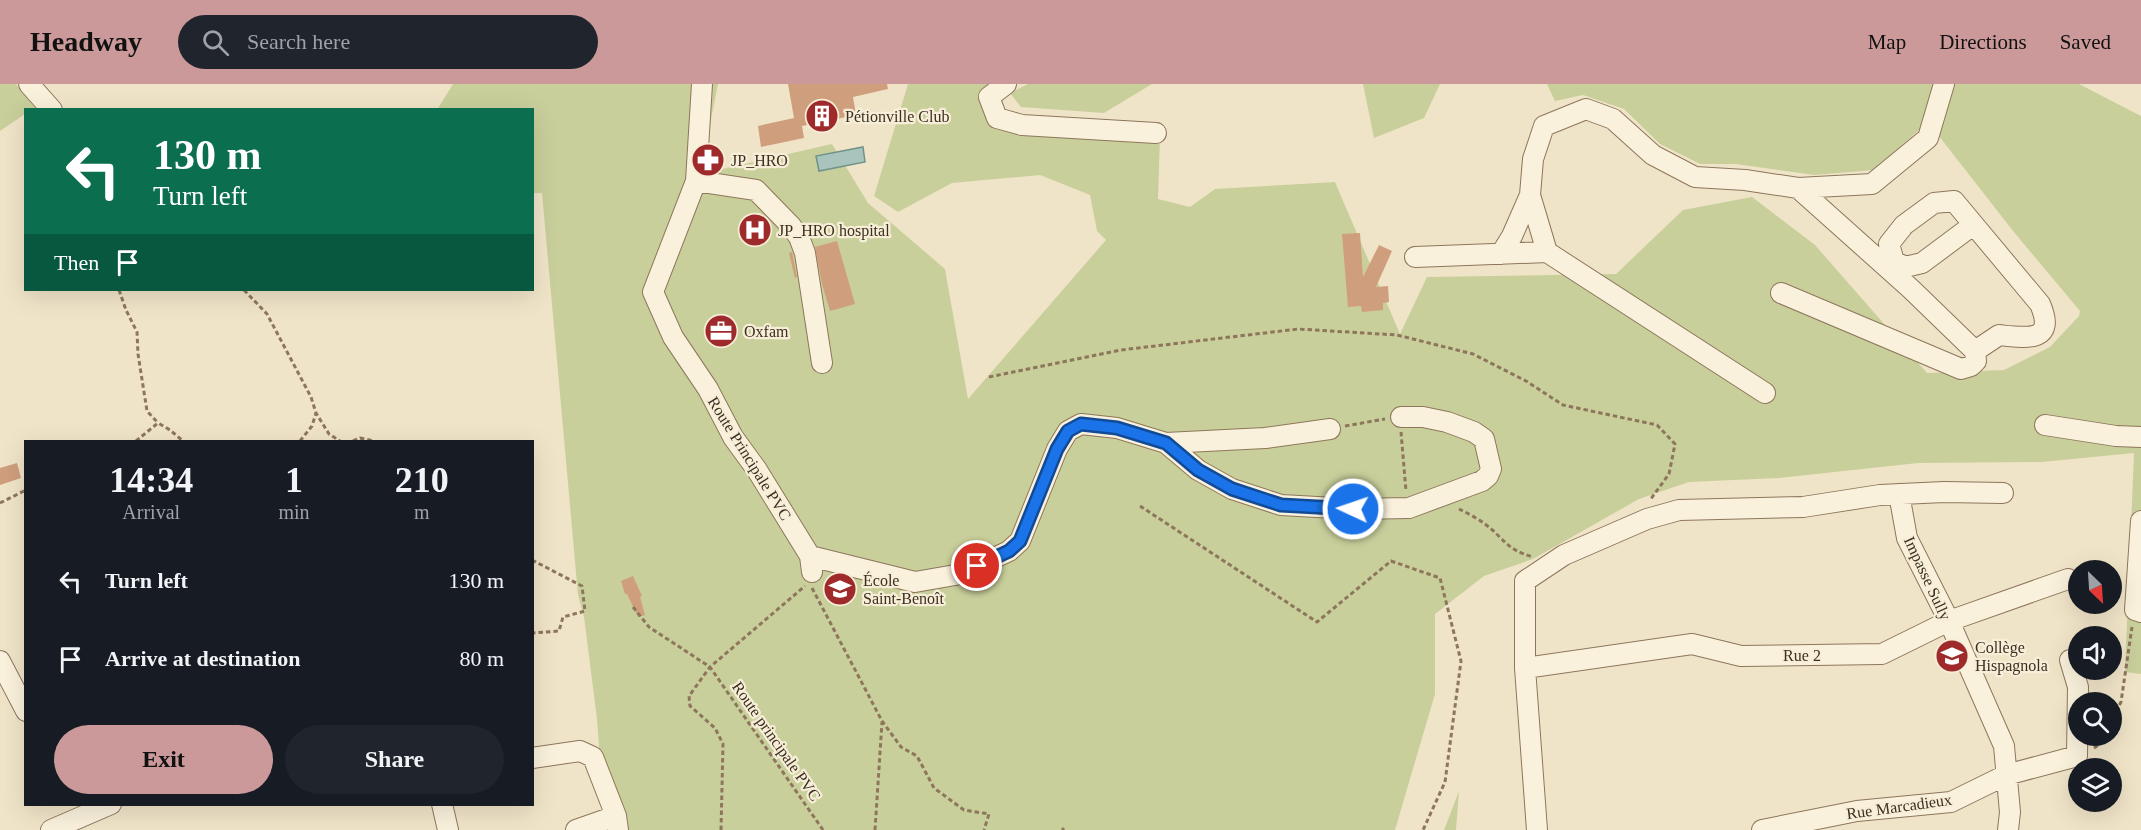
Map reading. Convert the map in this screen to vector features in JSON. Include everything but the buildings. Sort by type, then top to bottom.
[{"type":"street","points":[[29,84],[50,108]]},
{"type":"street","name":"Route Principale PVC","points":[[702,84],[696,181],[653,292],[673,337],[708,389],[733,437],[757,470],[810,570]]},
{"type":"street","points":[[1006,84],[989,98],[997,118],[1022,125],[1156,133]]},
{"type":"street","points":[[1501,254],[1512,236],[1530,195],[1533,159],[1544,126],[1586,109],[1613,119],[1653,155],[1695,177],[1745,180],[1798,188],[1872,184],[1928,138],[1944,84]]},
{"type":"street","points":[[696,181],[756,190],[795,232],[805,253],[822,363]]},
{"type":"street","points":[[1834,220],[1841,185]]},
{"type":"street","points":[[1781,293],[1961,369],[1971,366],[1976,361],[1975,351],[1798,188]]},
{"type":"street","points":[[1530,195],[1547,252]]},
{"type":"street","points":[[1973,225],[2040,304],[2046,324],[2043,331],[2036,336],[2029,338],[1999,335],[1975,351]]},
{"type":"street","points":[[1415,257],[1547,252],[1765,393]]},
{"type":"street","points":[[1166,443],[1198,470],[1232,489],[1281,505],[1353,509],[1409,508],[1482,481],[1488,476],[1491,469],[1486,443],[1474,432],[1447,422],[1423,417],[1401,417]]},
{"type":"street","points":[[810,570],[915,582],[961,574],[1009,551],[1020,541],[1057,449],[1068,431],[1081,424],[1117,428],[1166,443],[1265,438],[1330,429]]},
{"type":"street","points":[[2045,425],[2116,436],[2141,437]]},
{"type":"street","points":[[1537,830],[1525,668],[1525,581],[1564,555],[1647,519],[1679,510],[1803,507],[1899,494],[1944,492],[2003,494]]},
{"type":"street","name":"Impasse Sully","points":[[1899,494],[1906,538],[1949,621],[2004,746],[2010,812],[2008,830]]},
{"type":"street","points":[[2138,611],[2141,521]]},
{"type":"street","name":"Rue 2","points":[[1525,668],[1692,644],[1741,656],[1882,654],[1949,621],[2068,579]]},
{"type":"street","points":[[0,662],[24,707]]},
{"type":"street","name":"Rue Marcadieux","points":[[1762,830],[1857,811],[1951,802],[2006,775],[2077,756],[2078,687],[2076,680]]},
{"type":"street","points":[[534,758],[580,751],[593,758],[617,823],[576,830]]},
{"type":"street","points":[[51,830],[106,806]]},
{"type":"street","points":[[442,806],[448,830]]},
{"type":"path","points":[[119,291],[137,332],[147,411],[158,423],[182,440]]},
{"type":"path","points":[[245,291],[267,314],[279,333],[311,397],[316,413],[329,434],[338,440]]},
{"type":"path","points":[[989,377],[1121,350],[1298,329],[1397,335],[1473,354],[1526,381],[1563,405],[1658,425],[1675,444],[1669,474],[1649,501]]},
{"type":"path","points":[[301,440],[312,426],[316,413]]},
{"type":"path","points":[[1330,429],[1401,417],[1403,471]]},
{"type":"path","points":[[137,440],[158,423]]},
{"type":"path","points":[[329,434],[329,440]]},
{"type":"path","points":[[0,503],[24,491]]},
{"type":"path","points":[[1439,497],[1486,524],[1506,545],[1522,554],[1536,558]]},
{"type":"path","points":[[1140,506],[1317,622],[1391,561],[1440,578],[1461,661],[1445,782],[1423,830]]},
{"type":"path","points":[[534,562],[582,586],[585,611],[563,617],[559,631],[534,633]]},
{"type":"path","points":[[721,830],[723,744],[715,728],[690,706],[689,696],[710,667],[810,570],[882,721],[901,747],[916,756],[934,788],[964,810],[989,814],[984,830]]},
{"type":"path","points":[[633,607],[649,627],[710,667]]},
{"type":"path","points":[[2122,697],[2138,611]]},
{"type":"path","name":"Route principale PVC","points":[[710,667],[823,830]]},
{"type":"path","points":[[875,830],[882,721]]},
{"type":"green space","points":[[0,84],[16,84],[35,108],[24,108],[24,115],[0,131]]},
{"type":"green space","points":[[453,84],[718,84],[700,174],[832,144],[868,203],[945,269],[968,399],[1106,240],[1097,231],[1090,195],[1040,175],[952,183],[898,212],[874,196],[908,84],[988,84],[982,90],[987,115],[1160,138],[1158,199],[1190,207],[1215,189],[1335,182],[1400,334],[1427,277],[1616,274],[1683,210],[1752,197],[1815,245],[1927,373],[2004,370],[2050,347],[2079,316],[2080,311],[2013,231],[1928,122],[1874,170],[1814,175],[1736,164],[1700,164],[1660,144],[1624,109],[1583,95],[1555,101],[1547,84],[2079,84],[2141,116],[2141,674],[2125,672],[2134,453],[2042,462],[1918,463],[1779,478],[1689,482],[1639,499],[1533,559],[1484,576],[1435,614],[1435,694],[1395,830],[605,830],[597,719],[584,617],[578,595],[542,193],[534,193],[534,108],[438,108]]},
{"type":"green space","points":[[1028,84],[1152,84],[1104,113],[1021,107],[1010,93]]},
{"type":"green space","points":[[1363,84],[1440,84],[1424,118],[1374,138]]},
{"type":"green space","points":[[1459,791],[1456,830],[1444,830]]},
{"type":"water","points":[[863,147],[865,162],[819,171],[816,156]]},
{"type":"place","name":"Pétionville Club","points":[[822,116]]},
{"type":"place","name":"JP_HRO","points":[[708,160]]},
{"type":"place","name":"JP_HRO hospital","points":[[755,230]]},
{"type":"place","name":"Oxfam","points":[[721,331]]},
{"type":"place","name":"École Saint-Benoît","points":[[840,589]]},
{"type":"place","name":"Collège Hispagnola","points":[[1952,656]]},
{"type":"route","points":[[977,566],[1009,551],[1020,541],[1057,449],[1068,431],[1081,424],[1117,428],[1166,443],[1198,470],[1232,489],[1281,505],[1353,509]]}]
